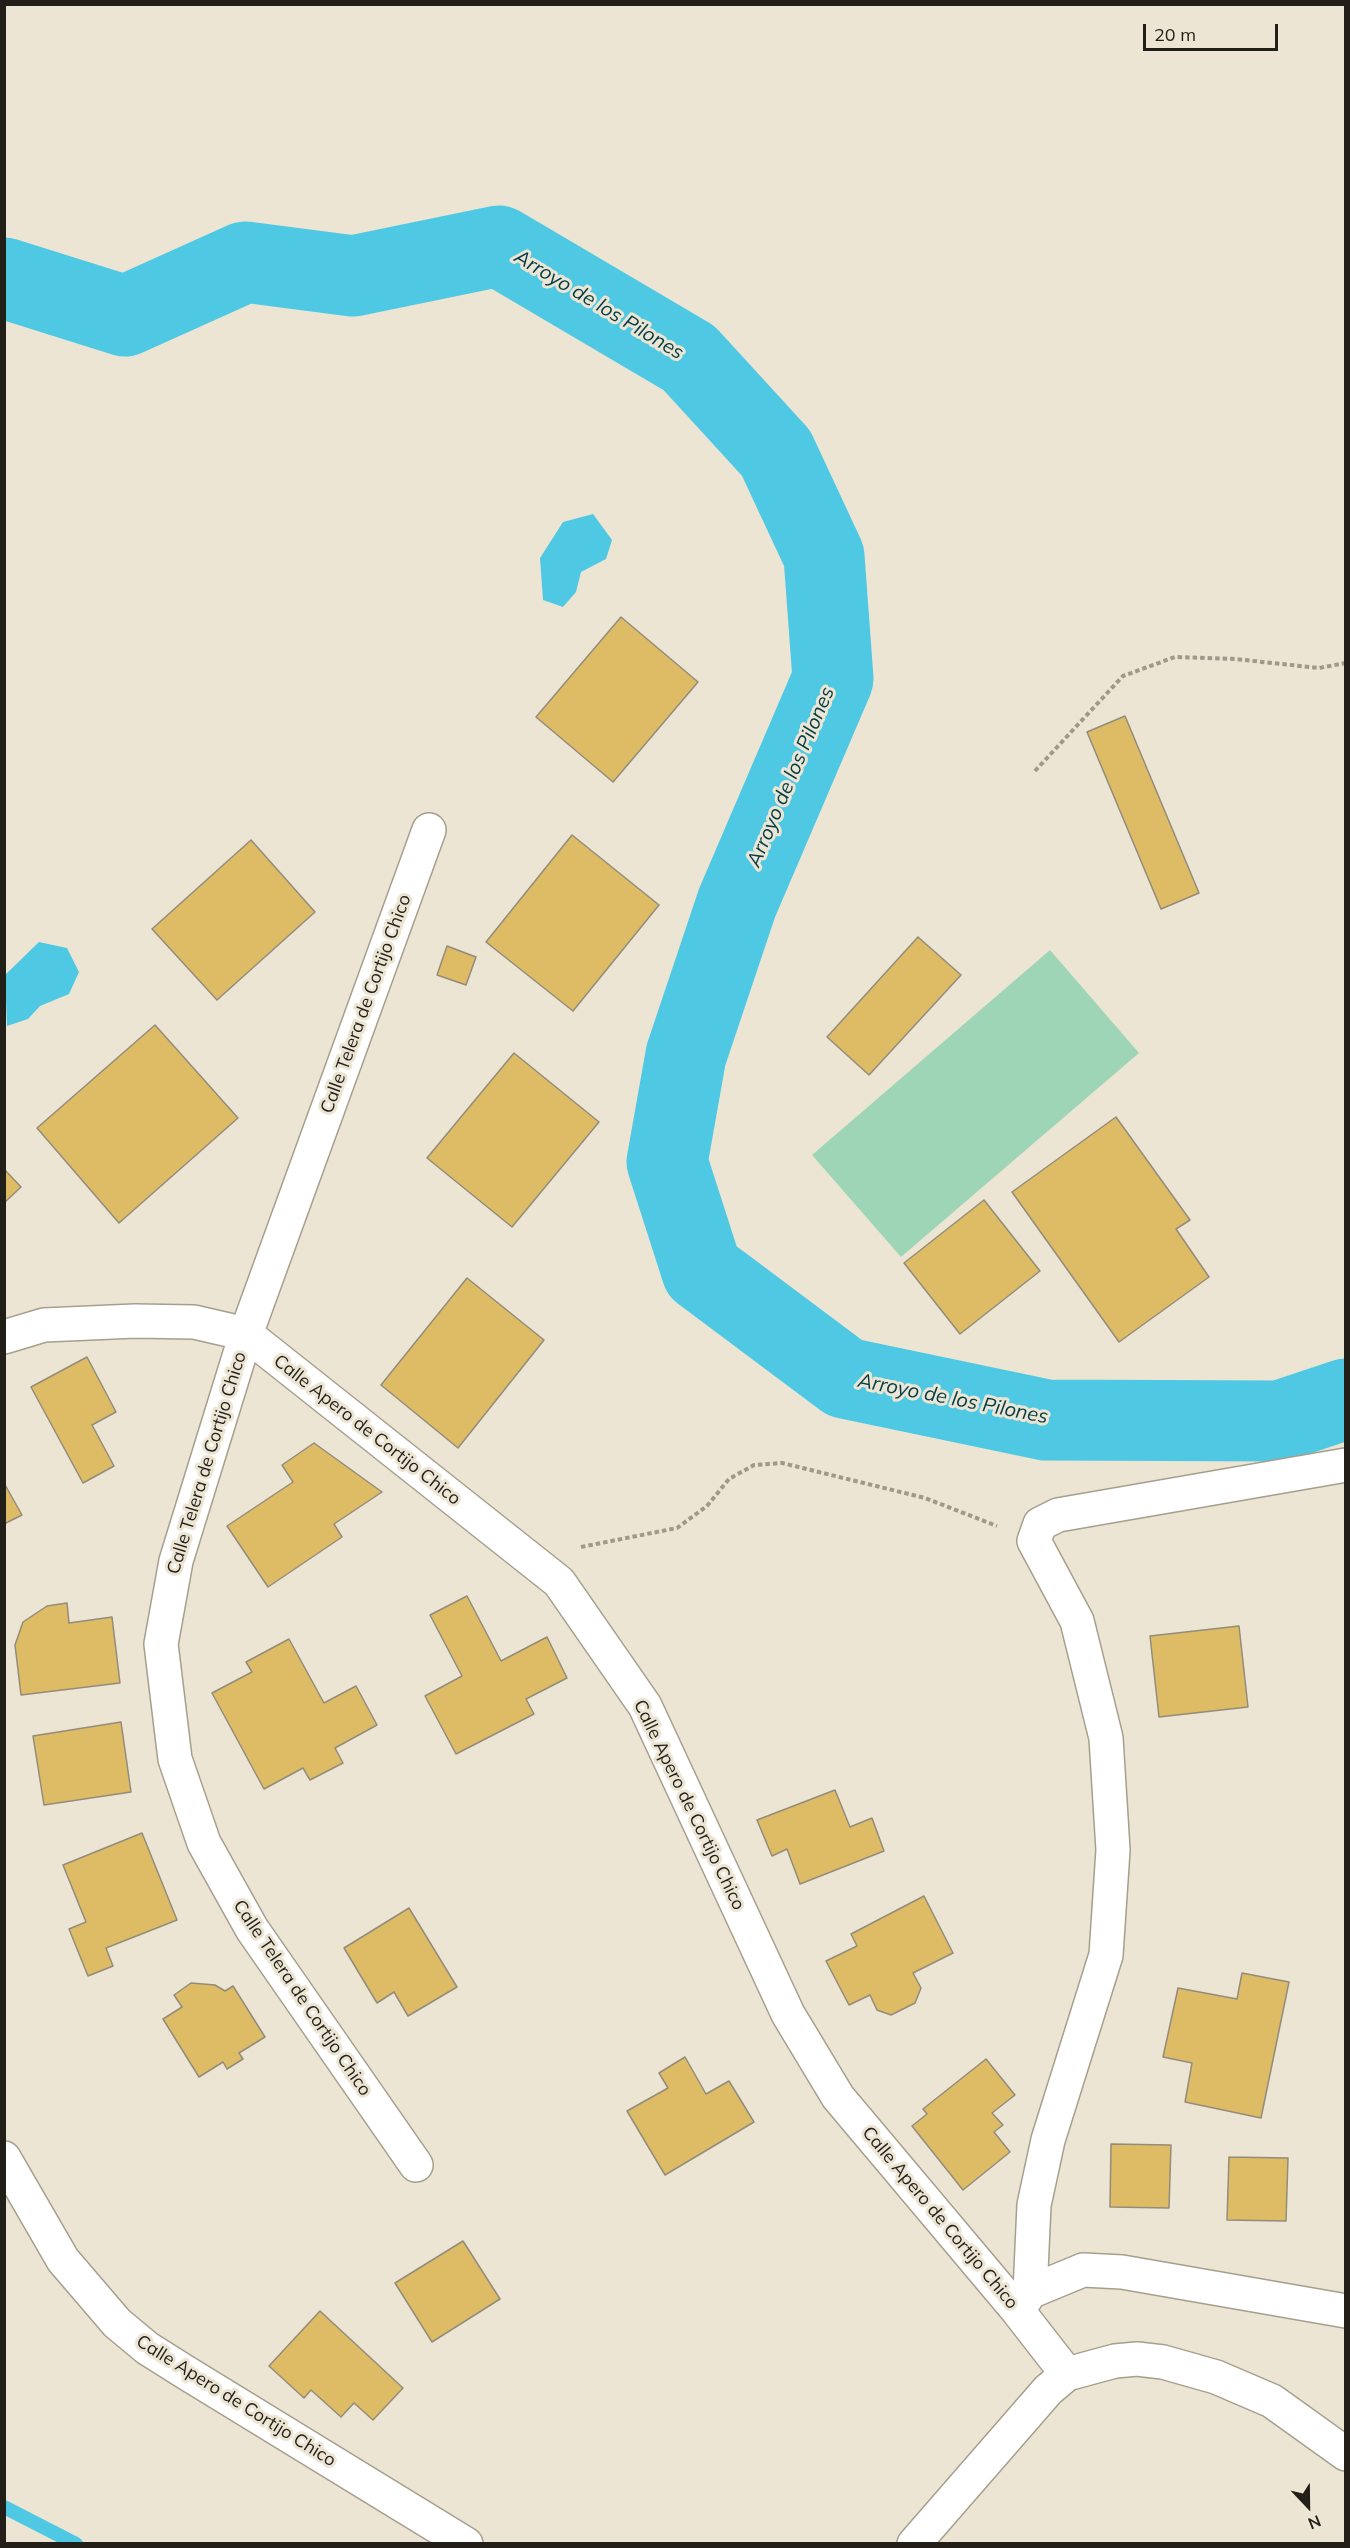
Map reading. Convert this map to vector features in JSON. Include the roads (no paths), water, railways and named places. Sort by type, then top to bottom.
[{"type":"street","name":"Calle Telera de Cortijo Chico","points":[[416,2165],[252,1929],[204,1843],[174,1759],[161,1644],[176,1561],[246,1334],[429,830]]},
{"type":"street","name":"Calle Apero de Cortijo Chico","points":[[4,1337],[44,1325],[135,1321],[194,1322],[246,1334],[559,1582],[645,1706],[788,2014],[838,2097],[1024,2301],[1067,2374]]},
{"type":"street","points":[[1024,2301],[1034,2205],[1048,2140],[1106,1955],[1113,1850],[1106,1738],[1077,1621],[1034,1541],[1040,1524],[1058,1515],[1346,1465]]},
{"type":"street","name":"Calle Apero de Cortijo Chico","points":[[4,2158],[63,2260],[117,2323],[185,2372],[466,2544]]},
{"type":"street","points":[[1024,2301],[1083,2270],[1122,2272],[1346,2311]]},
{"type":"street","points":[[914,2544],[1048,2390],[1067,2374],[1104,2363],[1137,2359],[1187,2367],[1216,2377],[1272,2401],[1346,2454]]},
{"type":"water","points":[[593,514],[612,540],[606,559],[581,572],[576,592],[563,607],[543,600],[540,558],[563,522]]},
{"type":"water","points":[[39,942],[67,948],[79,972],[69,994],[40,1006],[28,1019],[7,1026],[5,975]]},
{"type":"waterway","name":"Arroyo de los Pilones","points":[[4,278],[125,316],[245,262],[353,276],[499,246],[689,358],[776,453],[824,556],[833,679],[737,903],[686,1055],[667,1162],[702,1271],[845,1378],[1046,1420],[1280,1421],[1346,1399]]},
{"type":"waterway","points":[[4,2507],[76,2544]]}]
